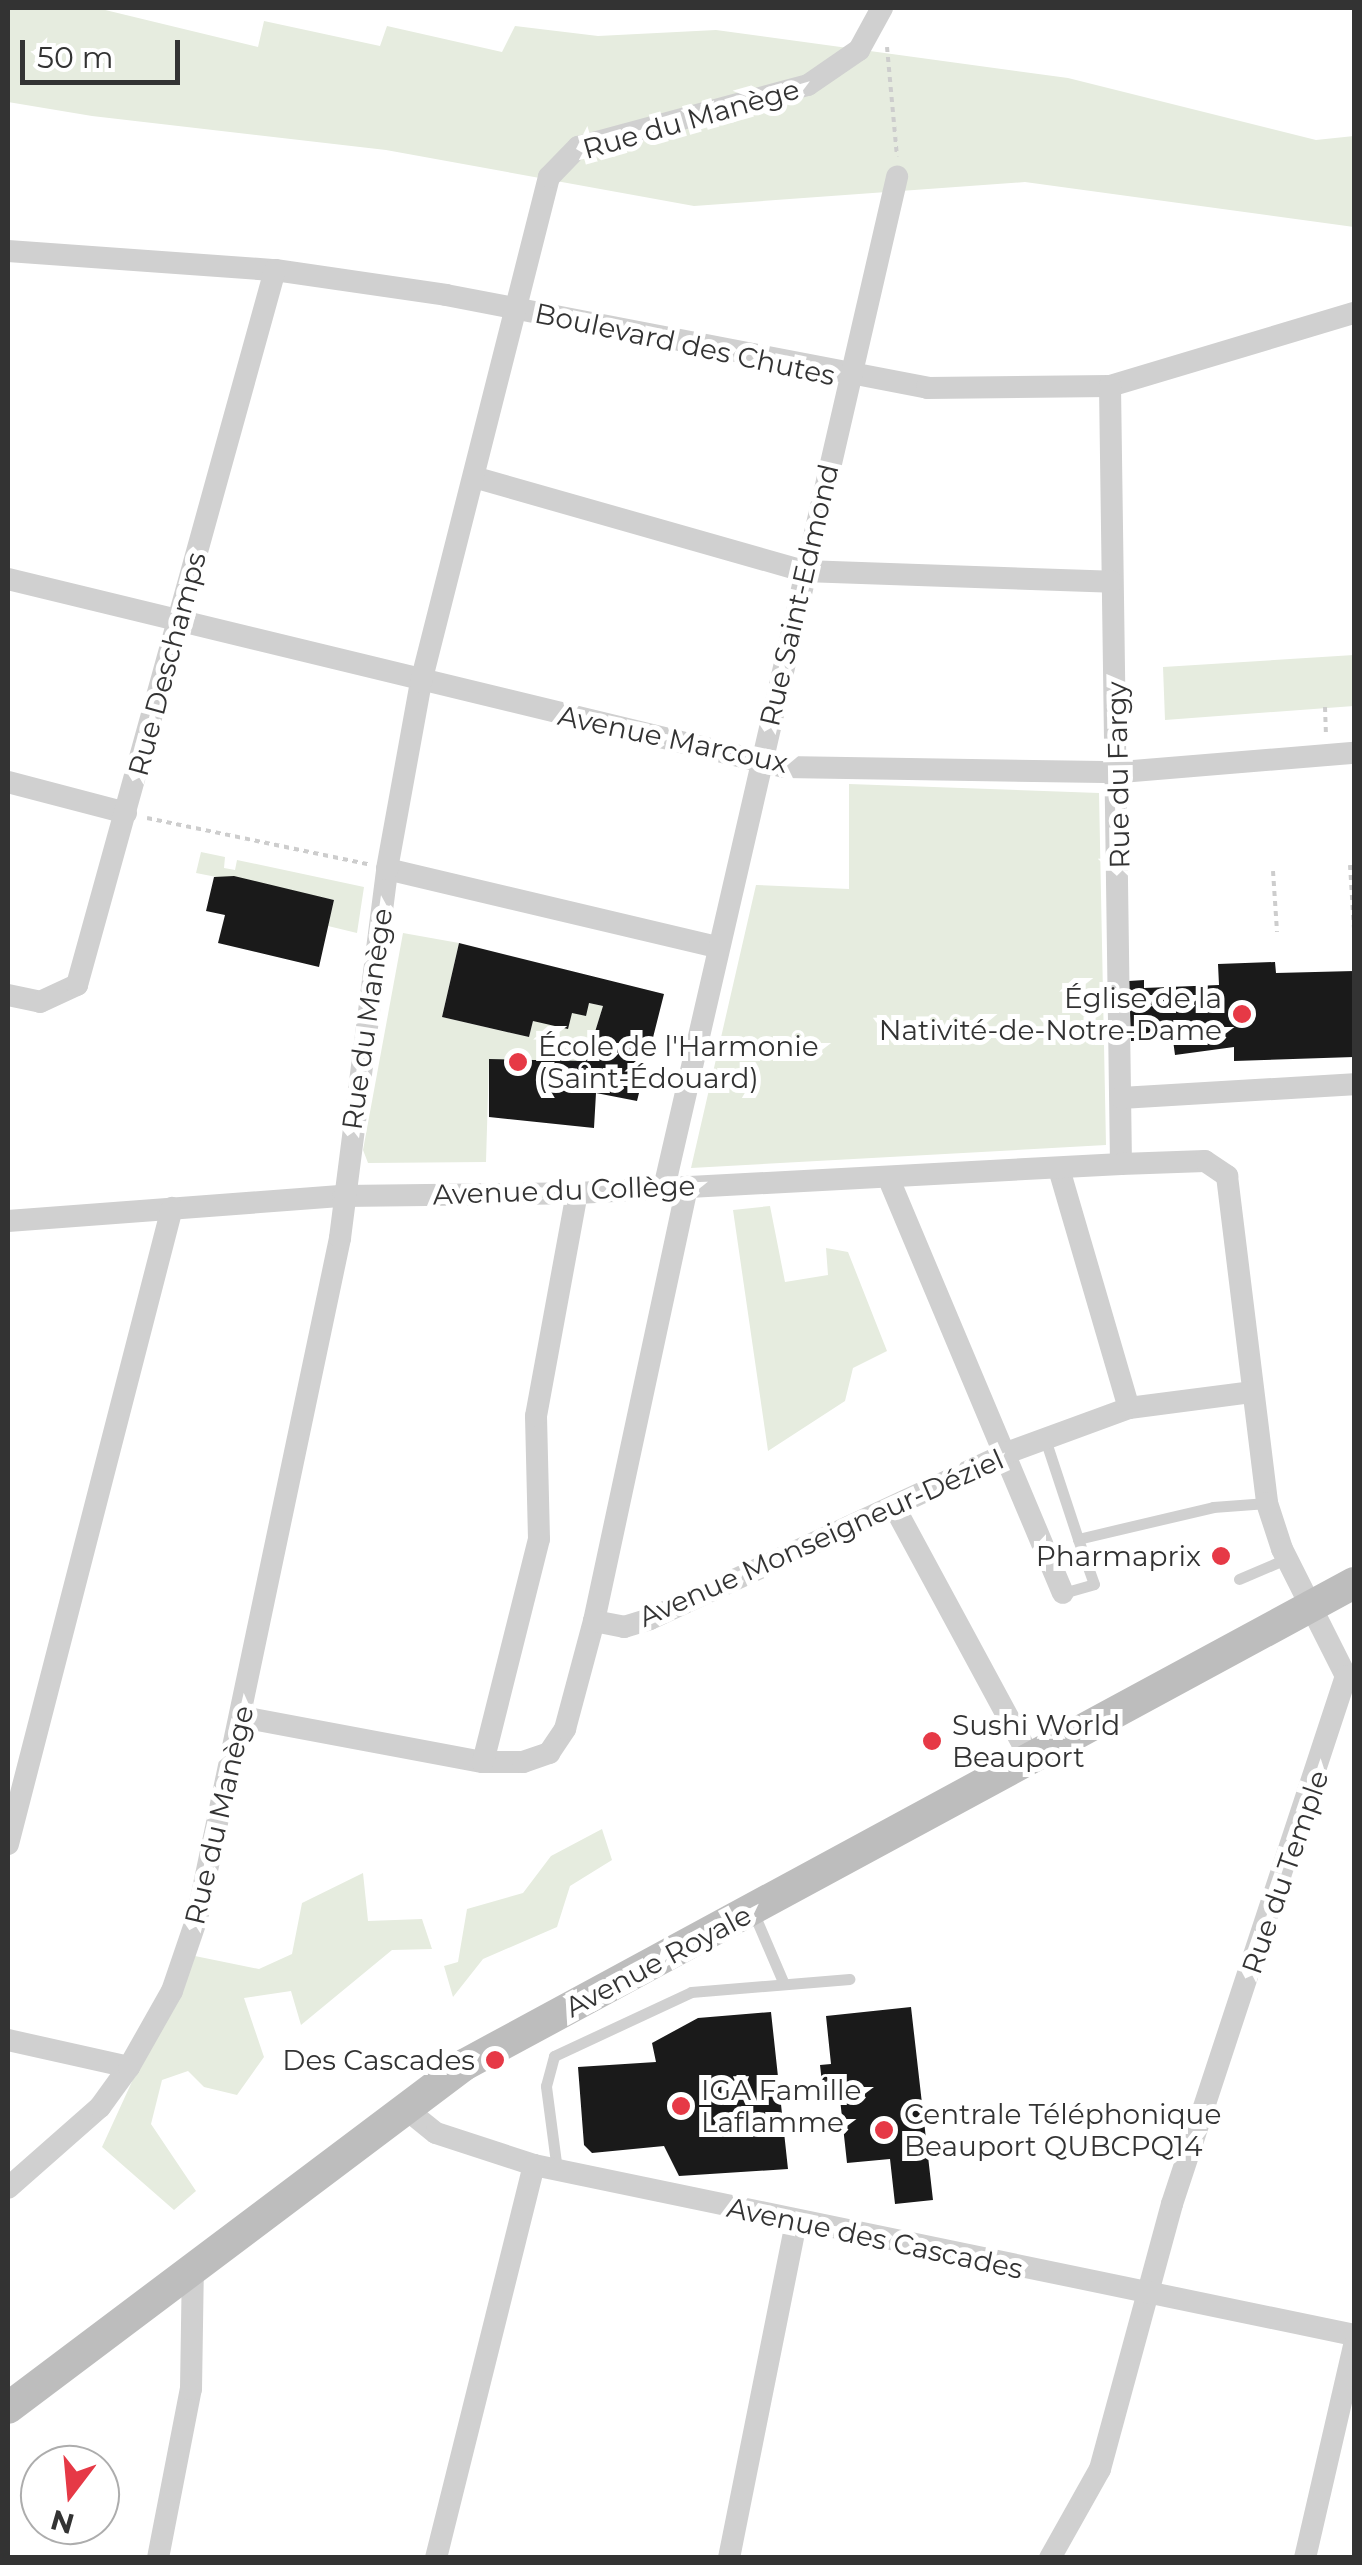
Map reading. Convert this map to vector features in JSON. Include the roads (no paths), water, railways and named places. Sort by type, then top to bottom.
[{"type":"main road","name":"Avenue Royale","points":[[8,2408],[464,2065],[1354,1583]]},
{"type":"street","name":"Rue du Manège","points":[[8,2188],[100,2107],[129,2067],[172,1991],[197,1918],[242,1717],[342,1196],[387,868],[421,682],[477,478],[513,308],[549,177],[578,147],[808,85],[859,50],[882,8]]},
{"type":"street","name":"Rue Saint-Edmond","points":[[594,1621],[718,947],[897,177]]},
{"type":"street","name":"Boulevard des Chutes","points":[[8,251],[275,270],[513,308],[851,378],[1015,392],[1110,386],[1354,314]]},
{"type":"street","name":"Rue Deschamps","points":[[8,994],[40,1002],[77,985],[275,270]]},
{"type":"street","name":"Rue du Fargy","points":[[1110,386],[1112,582],[1120,772],[1122,1164]]},
{"type":"street","points":[[477,478],[804,572],[1112,582]]},
{"type":"street","name":"Avenue Marcoux","points":[[8,579],[180,616],[421,682],[784,767],[1120,772],[1354,753]]},
{"type":"street","points":[[8,782],[126,813]]},
{"type":"street","points":[[387,868],[718,947]]},
{"type":"street","points":[[1122,1098],[1354,1084]]},
{"type":"street","name":"Avenue du Collège","points":[[9,1227],[172,1208],[342,1196],[577,1193],[1205,1162],[1227,1176]]},
{"type":"street","points":[[1059,1169],[1128,1408]]},
{"type":"street","name":"Rue du Temple","points":[[1050,2558],[1100,2469],[1172,2204],[1339,1714],[1346,1676],[1314,1604],[1286,1559],[1267,1502],[1227,1176]]},
{"type":"street","points":[[888,1178],[1009,1452],[1063,1592]]},
{"type":"street","points":[[484,1762],[539,1539],[538,1398],[577,1193]]},
{"type":"street","points":[[8,1844],[172,1208]]},
{"type":"street","name":"Avenue Monseigneur-Déziel","points":[[594,1621],[624,1626],[650,1619],[896,1510],[1009,1452],[1128,1408],[1253,1392]]},
{"type":"street","points":[[896,1510],[1032,1760]]},
{"type":"street","points":[[242,1717],[484,1762],[549,1753],[565,1730],[594,1621]]},
{"type":"street","points":[[8,2040],[129,2067]]},
{"type":"street","name":"Avenue des Cascades","points":[[406,2110],[436,2133],[546,2167],[796,2223],[1354,2335]]},
{"type":"street","points":[[436,2558],[546,2167]]},
{"type":"street","points":[[729,2558],[796,2223]]},
{"type":"street","points":[[158,2558],[191,2389],[193,2266]]},
{"type":"street","points":[[1305,2558],[1354,2346]]},
{"type":"lane","points":[[1045,1439],[1094,1584],[1063,1592]]},
{"type":"lane","points":[[1078,1538],[1213,1506],[1267,1502]]},
{"type":"lane","points":[[1239,1579],[1286,1559]]},
{"type":"lane","points":[[752,1910],[784,1984]]},
{"type":"lane","points":[[554,2056],[691,1992],[849,1980]]},
{"type":"lane","points":[[540,2024],[554,2056],[546,2086],[546,2167]]},
{"type":"place","name":"Église de la Nativité-de-Notre-Dame","points":[[1242,1014]]},
{"type":"place","name":"École de l'Harmonie (Saint-Édouard)","points":[[518,1062]]},
{"type":"place","name":"Pharmaprix","points":[[1221,1556]]},
{"type":"place","name":"Sushi World Beauport","points":[[932,1741]]},
{"type":"place","name":"Des Cascades","points":[[495,2060]]},
{"type":"place","name":"IGA Famille Laflamme","points":[[681,2106]]},
{"type":"place","name":"Centrale Téléphonique Beauport QUBCPQ14","points":[[884,2130]]}]
